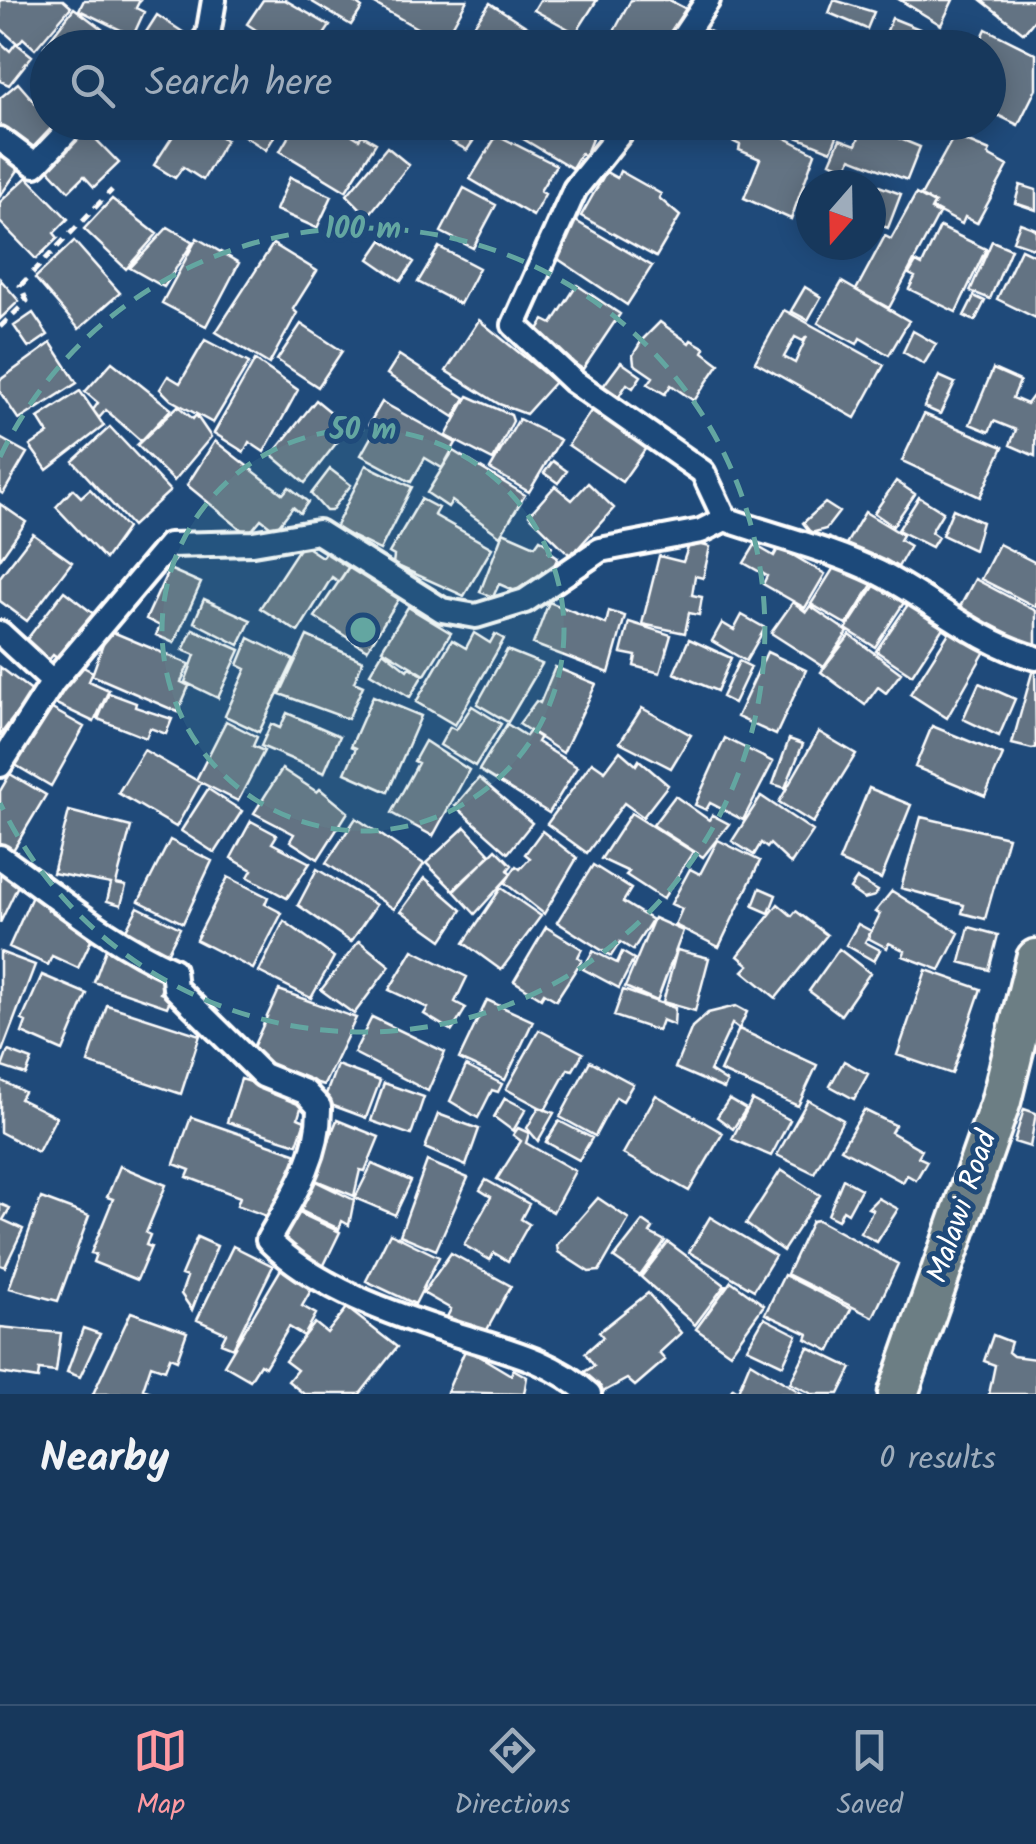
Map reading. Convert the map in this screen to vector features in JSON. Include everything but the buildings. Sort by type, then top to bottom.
[{"type":"main road","name":"Malawi Road","points":[[898,1394],[1001,1101],[1036,959]]},
{"type":"street","points":[[209,30],[214,0]]},
{"type":"street","points":[[688,30],[708,0]]},
{"type":"street","points":[[0,139],[35,166],[59,140]]},
{"type":"street","points":[[614,140],[575,189],[514,325],[572,381],[703,472],[725,519]]},
{"type":"street","points":[[0,765],[53,682],[169,545],[253,543],[318,532],[442,610],[476,616],[524,601],[600,550],[702,531],[725,519],[836,553],[932,602],[955,622],[1036,658]]},
{"type":"street","points":[[0,634],[53,682]]},
{"type":"street","points":[[0,856],[94,921],[115,942],[173,970],[175,988],[263,1075],[305,1092],[319,1107],[320,1130],[302,1181],[268,1240],[292,1264],[430,1326],[563,1370],[589,1394]]},
{"type":"path","points":[[0,327],[27,300],[20,286],[112,190]]}]
